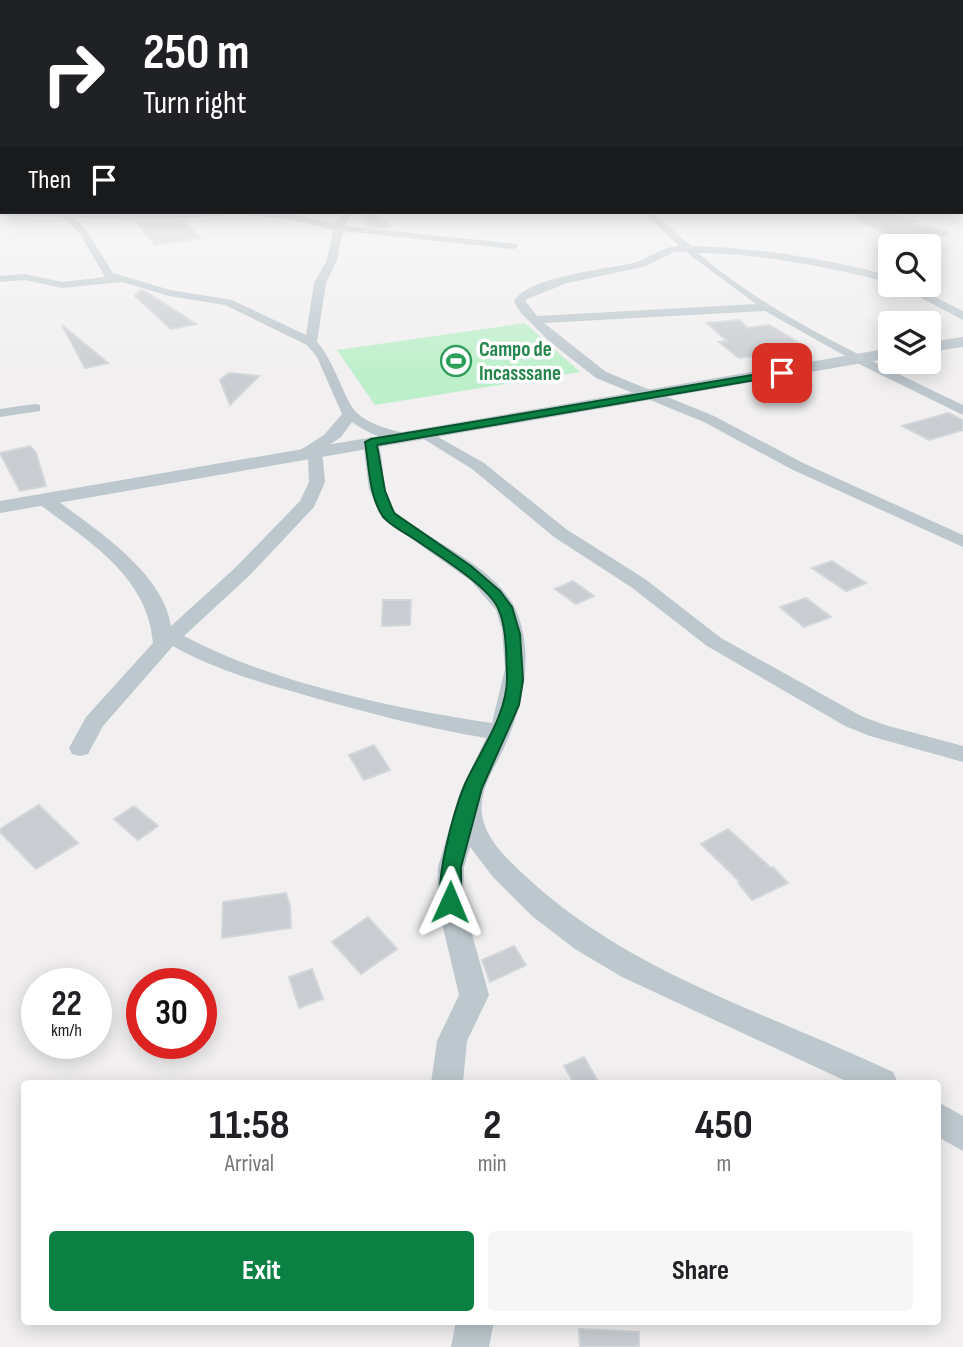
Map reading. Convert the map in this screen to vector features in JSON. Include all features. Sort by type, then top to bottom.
[{"type":"street","points":[[93,250],[105,272],[169,293],[228,302],[311,342],[323,356],[349,414],[372,429],[402,437]]},
{"type":"street","points":[[311,342],[320,283],[335,250]]},
{"type":"street","points":[[679,250],[665,251],[639,265],[583,275],[535,291],[520,302],[525,311],[552,338],[601,375],[651,393],[709,419],[797,466],[963,542]]},
{"type":"street","points":[[690,250],[714,271],[768,307],[857,359],[963,411]]},
{"type":"street","points":[[722,250],[843,266],[878,277]]},
{"type":"street","points":[[0,279],[25,277],[62,285],[122,279]]},
{"type":"street","points":[[926,297],[963,316]]},
{"type":"street","points":[[535,320],[768,307]]},
{"type":"street","points":[[941,345],[963,342]]},
{"type":"street","points":[[0,507],[878,356]]},
{"type":"street","points":[[0,413],[34,408]]},
{"type":"street","points":[[307,454],[336,434],[349,414]]},
{"type":"street","points":[[424,433],[478,466],[560,533],[638,583],[714,642],[853,721],[878,731],[963,754]]},
{"type":"street","points":[[371,442],[379,491],[388,515],[466,569],[495,594],[505,607],[512,634],[515,680],[511,705],[473,788],[451,867],[450,902],[461,954],[471,977],[474,995],[452,1041],[447,1080]]},
{"type":"street","points":[[80,748],[94,722],[167,640],[242,572],[308,503],[317,482],[307,454]]},
{"type":"street","points":[[45,500],[135,575],[158,605],[167,640]]},
{"type":"street","points":[[167,640],[266,678],[435,723],[499,732]]},
{"type":"street","points":[[468,811],[473,829],[485,851],[508,877],[553,919],[597,950],[657,981],[843,1063],[875,1080]]},
{"type":"street","points":[[941,1120],[963,1135]]},
{"type":"street","points":[[470,1347],[474,1325]]},
{"type":"green space","name":"Campo de Incasssane","points":[[525,323],[580,372],[375,405],[337,350]]},
{"type":"building","points":[[140,290],[196,324],[171,329],[135,296]]},
{"type":"building","points":[[740,320],[747,328],[769,325],[798,342],[794,343],[805,350],[739,358],[719,342],[727,341],[707,323]]},
{"type":"building","points":[[62,325],[108,363],[85,368]]},
{"type":"building","points":[[229,373],[259,376],[230,405],[220,380]]},
{"type":"building","points":[[948,413],[963,420],[963,430],[929,440],[902,426]]},
{"type":"building","points":[[30,446],[36,453],[46,486],[20,491],[0,453]]},
{"type":"building","points":[[832,561],[866,583],[846,591],[812,568]]},
{"type":"building","points":[[573,581],[594,596],[576,604],[555,589]]},
{"type":"building","points":[[806,598],[831,617],[804,627],[780,607]]},
{"type":"building","points":[[383,600],[411,600],[410,625],[382,626]]},
{"type":"building","points":[[374,745],[390,770],[364,780],[349,755]]},
{"type":"building","points":[[39,805],[78,843],[36,869],[0,829]]},
{"type":"building","points":[[134,806],[158,826],[138,840],[114,819]]},
{"type":"building","points":[[728,829],[788,883],[752,900],[738,883],[740,882],[701,844]]},
{"type":"building","points":[[286,893],[290,906],[291,928],[222,938],[223,902]]},
{"type":"building","points":[[368,917],[397,949],[361,974],[332,942]]},
{"type":"building","points":[[514,946],[526,965],[490,982],[482,960]]},
{"type":"building","points":[[312,969],[323,999],[299,1008],[289,977]]},
{"type":"building","points":[[584,1057],[597,1080],[572,1080],[564,1066]]},
{"type":"building","points":[[579,1329],[639,1332],[639,1347],[580,1347]]},
{"type":"place","name":"Campo de Incasssane","points":[[456,361]]},
{"type":"route","points":[[450,902],[451,867],[473,788],[511,705],[515,680],[512,634],[505,607],[495,594],[466,569],[388,515],[379,491],[371,442],[782,373]]}]
